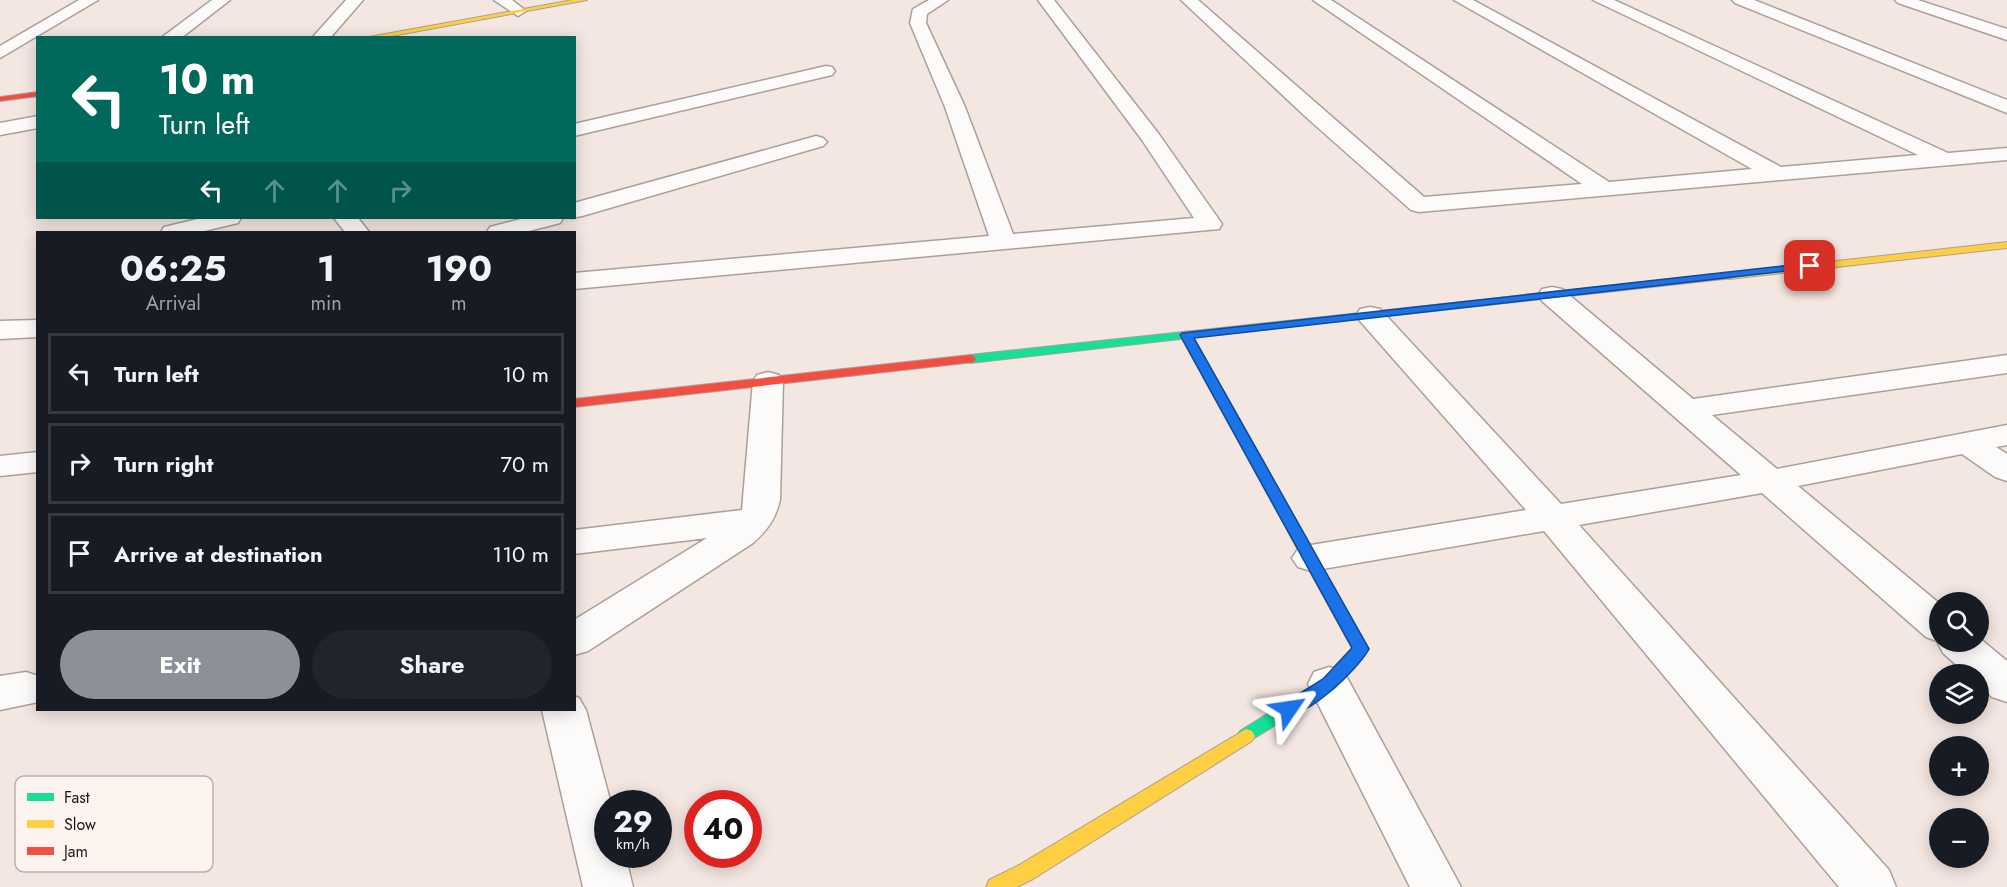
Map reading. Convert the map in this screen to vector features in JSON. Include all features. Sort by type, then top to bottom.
[{"type":"street","points":[[0,53],[90,0]]},
{"type":"street","points":[[172,36],[222,0]]},
{"type":"street","points":[[322,36],[355,0]]},
{"type":"street","points":[[502,0],[518,11]]},
{"type":"street","points":[[377,36],[584,0]]},
{"type":"street","points":[[940,0],[919,12],[918,23],[955,107],[1004,243]]},
{"type":"street","points":[[576,282],[1209,224],[1151,137],[1046,0]]},
{"type":"street","points":[[1189,0],[1314,114],[1419,205],[2007,154]]},
{"type":"street","points":[[1321,0],[1606,190]]},
{"type":"street","points":[[1462,0],[1777,174]]},
{"type":"street","points":[[1600,0],[1944,159]]},
{"type":"street","points":[[1740,0],[2007,107]]},
{"type":"street","points":[[1903,0],[2007,35]]},
{"type":"street","points":[[576,130],[826,71]]},
{"type":"street","points":[[0,99],[36,94]]},
{"type":"street","points":[[0,129],[36,122]]},
{"type":"street","points":[[576,210],[816,142]]},
{"type":"street","points":[[177,231],[225,219]]},
{"type":"street","points":[[347,219],[356,231]]},
{"type":"street","points":[[503,231],[547,219]]},
{"type":"street","points":[[576,403],[2007,245]]},
{"type":"street","points":[[1552,295],[1929,617]]},
{"type":"street","points":[[1370,315],[1553,518],[1871,887]]},
{"type":"street","points":[[0,330],[36,328]]},
{"type":"street","points":[[1017,882],[1329,684],[1361,649],[1186,335]]},
{"type":"street","points":[[1686,409],[2007,364]]},
{"type":"street","points":[[576,639],[740,534],[757,519],[762,500],[768,381]]},
{"type":"street","points":[[1311,558],[1771,481],[2007,435]]},
{"type":"street","points":[[1968,443],[2007,470]]},
{"type":"street","points":[[0,466],[36,462]]},
{"type":"street","points":[[576,542],[757,519]]},
{"type":"street","points":[[1969,652],[2007,685]]},
{"type":"street","points":[[1329,684],[1436,887]]},
{"type":"street","points":[[564,711],[608,887]]},
{"type":"traffic: fast","points":[[970,359],[1351,317]]},
{"type":"traffic: fast","points":[[1246,736],[1329,684],[1361,649],[1285,513]]},
{"type":"traffic: slow","points":[[377,36],[584,0]]},
{"type":"traffic: slow","points":[[1729,276],[2007,245]]},
{"type":"traffic: slow","points":[[1186,335],[1285,513]]},
{"type":"traffic: slow","points":[[996,887],[1026,872],[1246,736]]},
{"type":"traffic: jam","points":[[0,99],[36,94]]},
{"type":"traffic: jam","points":[[1351,317],[1729,276]]},
{"type":"traffic: jam","points":[[576,403],[970,359]]},
{"type":"route","points":[[1289,709],[1329,684],[1361,649],[1186,335],[1810,266]]}]
